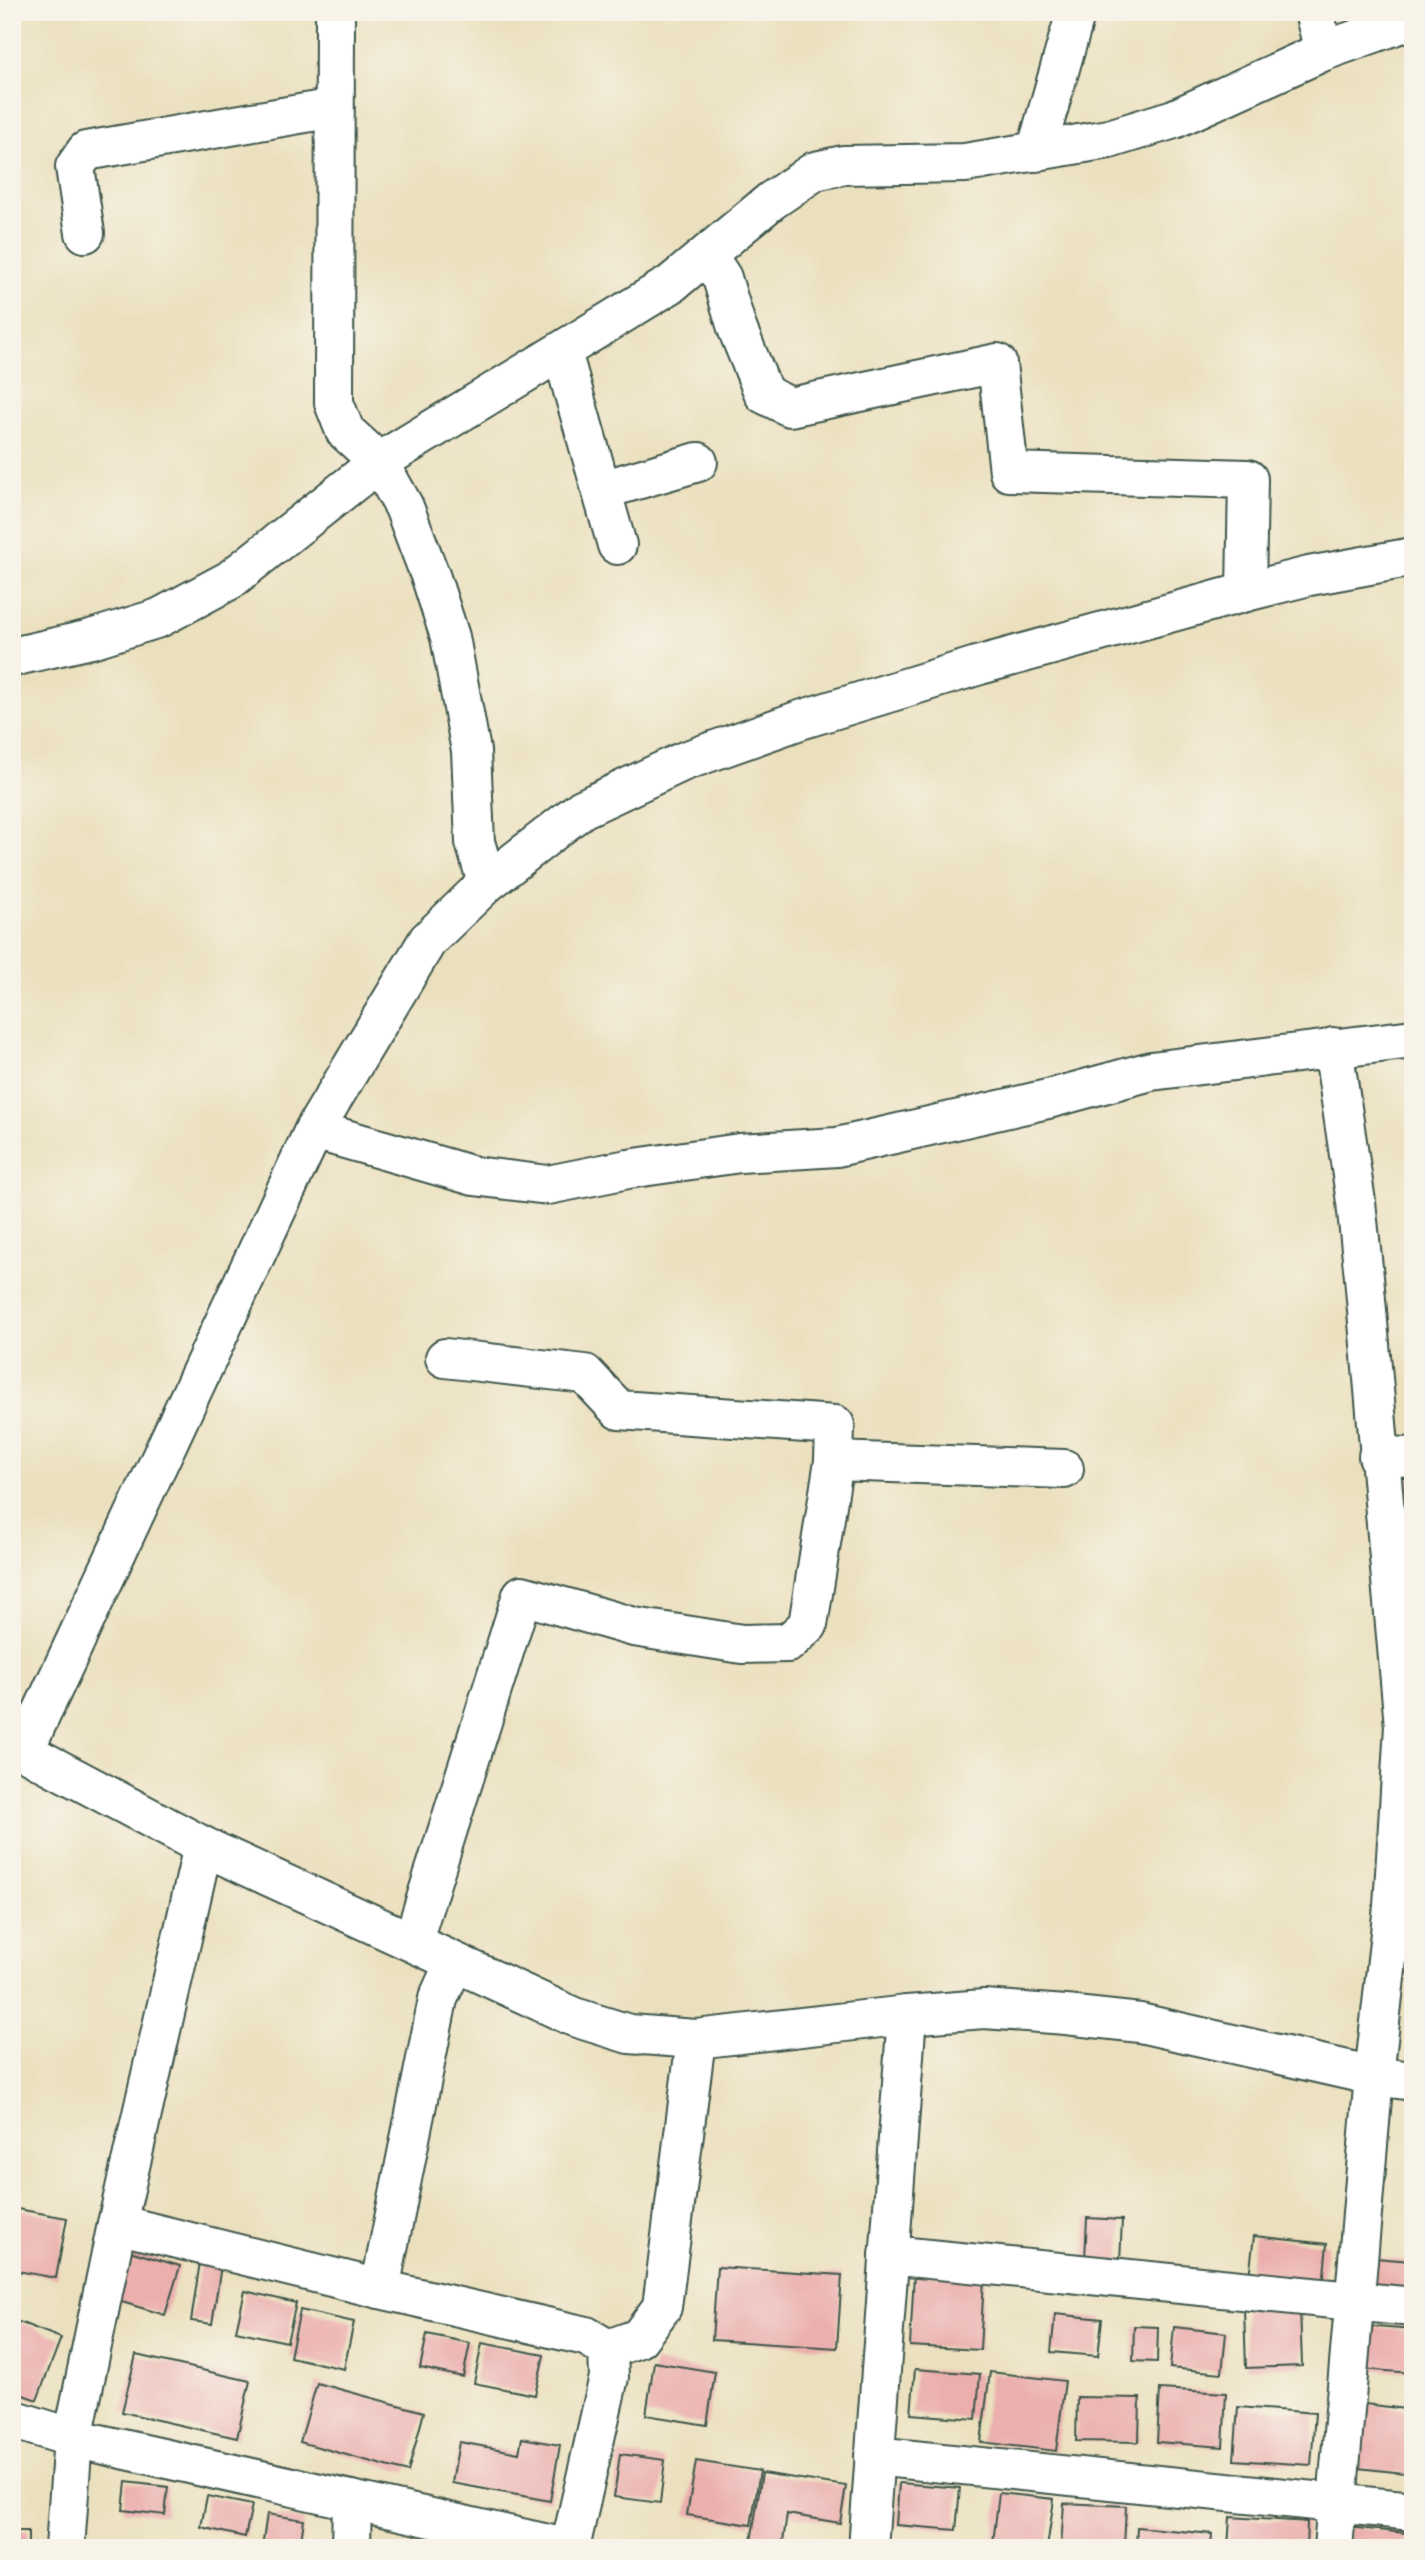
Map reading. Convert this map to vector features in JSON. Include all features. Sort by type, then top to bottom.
[{"type":"street","points":[[335,12],[334,403],[345,430],[379,462],[404,508],[450,637],[471,751],[475,842],[487,883]]},
{"type":"street","points":[[1036,152],[1076,12]]},
{"type":"street","points":[[1314,12],[1324,51]]},
{"type":"street","points":[[12,657],[91,639],[159,618],[230,580],[379,462],[671,284],[771,201],[815,171],[843,165],[965,163],[1109,139],[1174,119],[1324,51],[1413,19]]},
{"type":"street","points":[[85,233],[75,167],[86,151],[334,108]]},
{"type":"street","points":[[706,255],[722,278],[737,328],[764,394],[790,407],[997,363],[1009,472],[1248,479],[1245,592]]},
{"type":"street","points":[[562,352],[617,545]]},
{"type":"street","points":[[602,489],[698,462]]},
{"type":"street","points":[[1413,557],[1309,576],[1245,592],[967,668],[800,720],[682,762],[582,809],[487,883],[428,940],[314,1130],[18,1748],[203,1846],[413,1940],[454,1963],[575,2017],[629,2034],[696,2039],[984,2009],[1140,2023],[1374,2076],[1413,2081]]},
{"type":"street","points":[[314,1130],[474,1176],[548,1185],[628,1169],[727,1155],[837,1147],[1052,1098],[1151,1071],[1413,1039]]},
{"type":"street","points":[[1332,2548],[1408,1726],[1395,1457],[1333,1047]]},
{"type":"street","points":[[413,1940],[522,1595],[634,1627],[742,1644],[788,1643],[808,1625],[834,1461],[835,1425],[619,1410],[584,1374],[445,1358]]},
{"type":"street","points":[[834,1461],[1064,1469]]},
{"type":"street","points":[[65,2548],[73,2438],[117,2224],[203,1846]]},
{"type":"street","points":[[380,2289],[438,2000],[454,1963]]},
{"type":"street","points":[[868,2548],[907,2015]]},
{"type":"street","points":[[608,2349],[639,2338],[662,2307],[696,2039]]},
{"type":"street","points":[[117,2224],[380,2289],[586,2336],[608,2349]]},
{"type":"street","points":[[889,2255],[1413,2307]]},
{"type":"street","points":[[12,2419],[73,2438],[568,2548],[609,2377],[608,2349]]},
{"type":"street","points":[[874,2456],[1413,2511]]},
{"type":"street","points":[[351,2548],[352,2500]]},
{"type":"building","points":[[1396,1478],[1413,1478],[1413,1522],[1394,1522]]},
{"type":"building","points":[[1412,1939],[1413,1973],[1402,1973]]},
{"type":"building","points":[[12,2208],[67,2218],[56,2278],[12,2270]]},
{"type":"building","points":[[1087,2218],[1122,2220],[1120,2261],[1085,2259]]},
{"type":"building","points":[[1254,2236],[1327,2244],[1323,2285],[1249,2277]]},
{"type":"building","points":[[126,2250],[180,2266],[165,2315],[112,2299]]},
{"type":"building","points":[[201,2255],[222,2259],[212,2324],[191,2321]]},
{"type":"building","points":[[1375,2258],[1411,2261],[1408,2293],[1373,2291]]},
{"type":"building","points":[[717,2267],[842,2275],[837,2348],[712,2340]]},
{"type":"building","points":[[914,2274],[984,2279],[980,2350],[910,2346]]},
{"type":"building","points":[[245,2291],[296,2303],[287,2342],[236,2331]]},
{"type":"building","points":[[1300,2307],[1302,2366],[1246,2368],[1244,2309]]},
{"type":"building","points":[[300,2310],[354,2322],[344,2369],[290,2357]]},
{"type":"building","points":[[1055,2314],[1102,2319],[1098,2356],[1051,2352]]},
{"type":"building","points":[[19,2322],[61,2338],[37,2400],[12,2391],[12,2338]]},
{"type":"building","points":[[1134,2326],[1158,2327],[1157,2362],[1133,2361]]},
{"type":"building","points":[[1364,2326],[1413,2330],[1413,2373],[1361,2369]]},
{"type":"building","points":[[1174,2327],[1226,2333],[1222,2373],[1170,2368]]},
{"type":"building","points":[[427,2334],[470,2343],[463,2377],[420,2368]]},
{"type":"building","points":[[482,2343],[544,2355],[535,2395],[474,2383]]},
{"type":"building","points":[[136,2355],[250,2381],[237,2438],[122,2412]]},
{"type":"building","points":[[654,2362],[715,2372],[707,2425],[646,2415]]},
{"type":"building","points":[[915,2369],[980,2374],[976,2419],[911,2414]]},
{"type":"building","points":[[990,2372],[1065,2381],[1056,2451],[981,2442]]},
{"type":"building","points":[[317,2383],[424,2412],[408,2472],[300,2442]]},
{"type":"building","points":[[1160,2389],[1226,2393],[1223,2447],[1157,2442]]},
{"type":"building","points":[[1077,2397],[1140,2398],[1139,2442],[1076,2441]]},
{"type":"building","points":[[1365,2404],[1413,2410],[1413,2474],[1358,2468]]},
{"type":"building","points":[[1238,2407],[1315,2413],[1311,2465],[1234,2460]]},
{"type":"building","points":[[522,2438],[560,2445],[550,2501],[452,2483],[459,2442],[519,2453]]},
{"type":"building","points":[[620,2454],[665,2460],[660,2503],[614,2497]]},
{"type":"building","points":[[696,2461],[760,2471],[751,2525],[687,2515]]},
{"type":"building","points":[[762,2473],[846,2486],[840,2523],[787,2514],[782,2548],[750,2548]]},
{"type":"building","points":[[126,2482],[168,2487],[165,2515],[123,2510]]},
{"type":"building","points":[[899,2483],[960,2488],[956,2530],[896,2525]]},
{"type":"building","points":[[999,2493],[1054,2499],[1047,2548],[993,2543]]},
{"type":"building","points":[[207,2496],[252,2505],[245,2537],[201,2527]]},
{"type":"building","points":[[1064,2503],[1126,2506],[1124,2548],[1061,2548]]},
{"type":"building","points":[[267,2514],[304,2520],[300,2548],[262,2547]]},
{"type":"building","points":[[1230,2517],[1307,2522],[1306,2548],[1228,2548]]},
{"type":"building","points":[[1137,2527],[1212,2534],[1211,2548],[1136,2548]]},
{"type":"building","points":[[1348,2527],[1406,2533],[1404,2548],[1346,2548]]},
{"type":"building","points":[[12,2531],[28,2531],[28,2548],[12,2548]]}]
